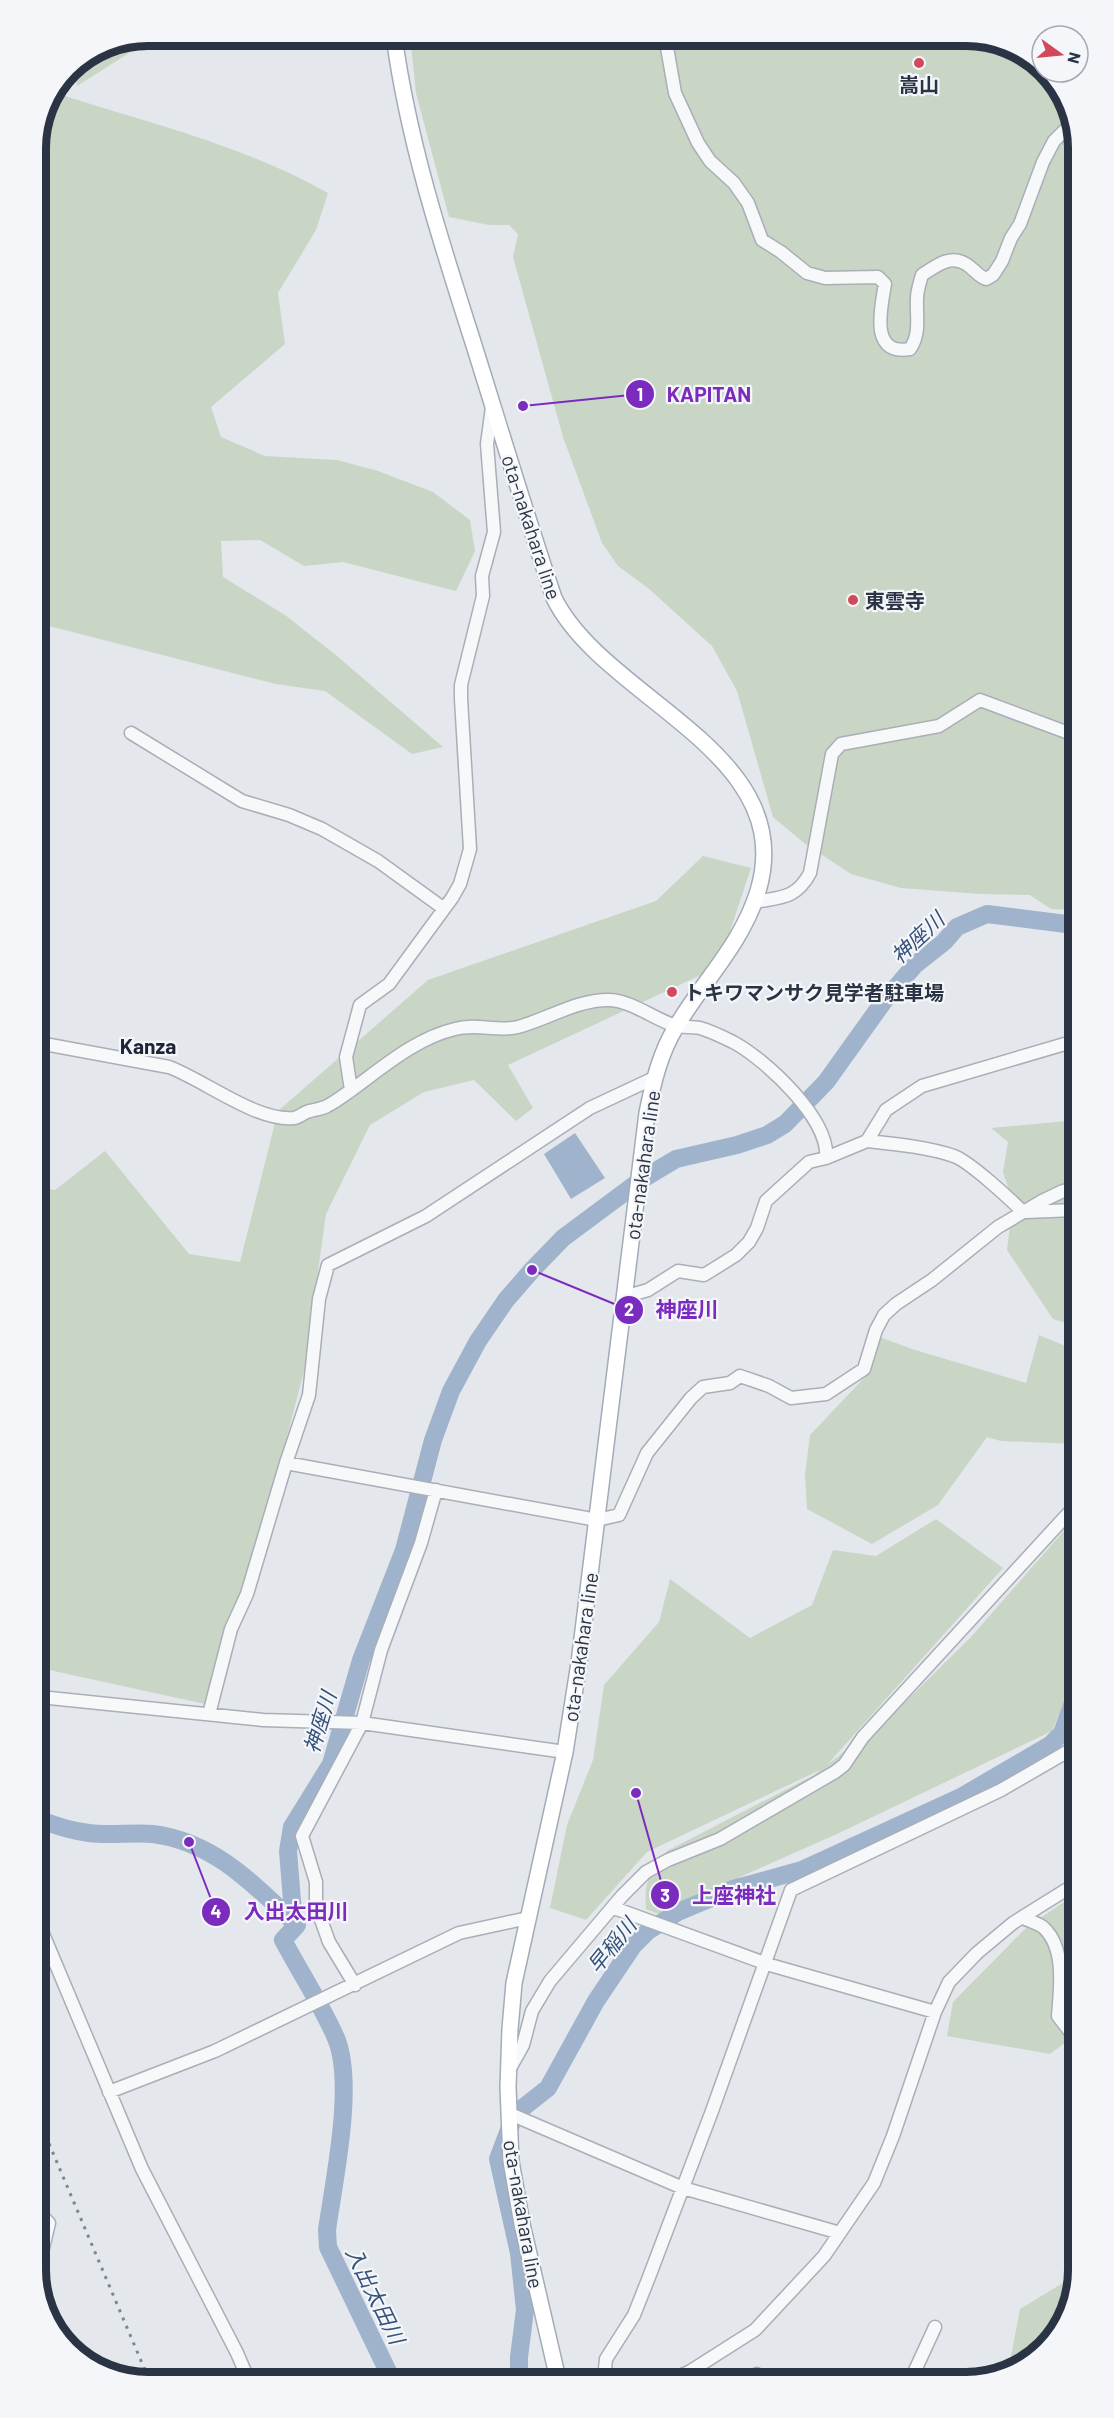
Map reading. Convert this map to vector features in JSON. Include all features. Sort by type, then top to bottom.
[{"type":"main road","name":"ota-nakahara line","points":[[395,46],[399,76],[418,163],[441,244],[554,598],[562,614],[595,653],[703,742],[734,773],[754,807],[763,836],[764,860],[755,902],[743,931],[676,1026],[654,1078],[647,1113],[579,1663],[565,1752],[514,1983],[510,2029],[508,2113],[511,2161],[522,2224],[556,2372]]},
{"type":"street","points":[[666,47],[675,93],[698,143],[734,183],[748,203],[762,240],[807,273],[825,278],[878,277],[885,284],[880,318],[882,337],[889,347],[900,351],[910,349],[915,342],[918,330],[917,296],[922,275],[944,261],[954,260],[966,263],[982,278],[986,279],[993,275],[1020,224],[1043,162],[1054,141],[1066,129]]},
{"type":"street","points":[[351,1090],[346,1057],[360,1005],[389,984],[460,884],[470,849],[460,699],[461,685],[483,596],[482,576],[494,532],[487,444],[492,407]]},
{"type":"street","points":[[755,902],[792,895],[803,886],[810,873],[832,754],[841,744],[939,726],[981,700],[1067,732]]},
{"type":"street","points":[[131,734],[242,801],[289,815],[322,829],[378,861],[443,908]]},
{"type":"street","points":[[47,1044],[169,1067],[189,1074],[257,1111],[283,1118],[296,1118],[307,1111],[326,1107],[381,1068],[429,1039],[454,1029],[472,1026],[517,1027],[588,1002],[610,1000],[623,1003],[676,1026],[699,1028],[734,1042],[769,1066],[804,1106],[821,1131],[827,1147],[826,1158]]},
{"type":"street","points":[[867,1141],[886,1110],[922,1086],[1067,1043]]},
{"type":"street","points":[[209,1714],[231,1629],[247,1594],[309,1395],[319,1299],[328,1265],[426,1216],[590,1108],[654,1078]]},
{"type":"street","points":[[624,1297],[648,1290],[678,1271],[704,1275],[736,1255],[749,1242],[757,1228],[766,1201],[809,1162],[826,1158],[867,1141],[895,1144],[956,1157],[1006,1194],[1023,1212],[1067,1210]]},
{"type":"street","points":[[286,1463],[597,1520],[612,1518],[619,1515],[647,1453],[667,1426],[703,1387],[730,1383],[740,1376],[769,1386],[791,1398],[826,1394],[864,1369],[876,1330],[884,1315],[896,1304],[932,1280],[980,1240],[1023,1212],[1067,1190]]},
{"type":"street","points":[[355,1985],[330,1942],[319,1914],[315,1882],[302,1836],[362,1723],[381,1650],[421,1543],[436,1490]]},
{"type":"street","points":[[509,2071],[523,2046],[532,2011],[550,1981],[646,1872],[737,1830],[844,1765],[863,1737],[1067,1515]]},
{"type":"street","points":[[46,1698],[262,1720],[362,1723],[565,1752]]},
{"type":"street","points":[[605,2372],[606,2359],[634,2315],[683,2188],[791,1890],[1001,1790],[1067,1752]]},
{"type":"street","points":[[690,2372],[755,2330],[824,2256],[874,2183],[893,2136],[935,2012],[949,1982],[961,1968],[1013,1923],[1067,1889]]},
{"type":"street","points":[[614,1908],[765,1962],[935,2012]]},
{"type":"street","points":[[110,2092],[214,2051],[459,1933],[528,1918]]},
{"type":"street","points":[[1023,1918],[1044,1928],[1055,1946],[1060,1974],[1058,2016],[1067,2028]]},
{"type":"street","points":[[46,1941],[142,2169],[245,2371]]},
{"type":"street","points":[[1060,1974],[1067,1982]]},
{"type":"street","points":[[508,2113],[683,2188],[840,2232]]},
{"type":"street","points":[[914,2372],[935,2327]]},
{"type":"green space","points":[[411,46],[972,47],[985,48],[1016,60],[1030,70],[1030,84],[1044,84],[1057,103],[1067,135],[1067,910],[1051,909],[1030,895],[901,888],[851,874],[804,843],[773,817],[737,691],[712,646],[648,588],[618,566],[602,543],[563,437],[513,257],[518,234],[509,225],[489,225],[449,217],[416,93]]},
{"type":"green space","points":[[139,47],[77,86],[76,77],[98,60],[116,52]]},
{"type":"green space","points":[[62,95],[231,149],[296,176],[328,193],[316,230],[278,293],[285,344],[211,407],[221,437],[265,456],[337,460],[378,471],[433,492],[470,520],[475,551],[456,591],[343,562],[304,566],[260,540],[221,541],[223,577],[285,615],[337,656],[443,747],[412,754],[325,691],[276,684],[47,624],[47,142],[50,122]]},
{"type":"green space","points":[[703,856],[751,868],[718,967],[508,1065],[533,1108],[516,1121],[474,1080],[424,1092],[370,1125],[326,1214],[304,1371],[245,1598],[205,1704],[46,1669],[47,1189],[55,1190],[105,1151],[189,1254],[240,1262],[278,1111],[428,980],[656,901]]},
{"type":"green space","points":[[1067,1121],[1067,1323],[1053,1319],[1007,1250],[1013,1202],[1003,1172],[1008,1142],[991,1128]]},
{"type":"green space","points":[[874,1335],[915,1350],[1026,1383],[1039,1335],[1067,1347],[1067,1444],[1001,1441],[987,1437],[938,1505],[872,1544],[807,1509],[805,1475],[810,1435],[866,1376]]},
{"type":"green space","points":[[936,1519],[1003,1568],[827,1765],[895,1712],[971,1637],[1067,1527],[1067,1694],[1052,1731],[837,1834],[740,1877],[674,1920],[646,1909],[649,1877],[667,1851],[820,1770],[647,1852],[586,1920],[550,1908],[567,1825],[593,1760],[604,1685],[659,1622],[670,1579],[750,1638],[812,1605],[833,1550],[876,1556]]},
{"type":"green space","points":[[1067,1900],[1067,2041],[1050,2054],[947,2036],[953,2002],[1026,1928]]},
{"type":"green space","points":[[1067,2280],[1057,2315],[1046,2332],[1038,2342],[1010,2361],[1020,2309]]},
{"type":"water","points":[[575,1133],[605,1178],[571,1199],[544,1154]]},
{"type":"waterway","name":"神座川","points":[[297,1925],[293,1913],[288,1851],[292,1827],[331,1764],[361,1660],[404,1550],[433,1440],[451,1391],[478,1341],[506,1300],[563,1238],[641,1180],[676,1159],[737,1145],[767,1135],[785,1124],[826,1082],[884,1001],[915,965],[944,942],[957,927],[987,914],[1067,924]]},
{"type":"waterway","name":"早稲川","points":[[519,2371],[525,2310],[519,2253],[498,2159],[515,2114],[548,2088],[596,2001],[633,1946],[648,1931],[678,1912],[733,1889],[802,1870],[961,1797],[1050,1745],[1062,1733],[1067,1719]]},
{"type":"waterway","name":"入出太田川","points":[[46,1822],[83,1832],[153,1834],[196,1846],[249,1881],[297,1925]]},
{"type":"waterway","name":"入出太田川","points":[[297,1925],[283,1940],[336,2038],[344,2080],[338,2159],[327,2230],[328,2247],[388,2371]]},
{"type":"railway","points":[[46,2137],[145,2371]]},
{"type":"place","name":"嵩山","points":[[919,63]]},
{"type":"place","name":"KAPITAN","points":[[523,406]]},
{"type":"place","name":"東雲寺","points":[[853,600]]},
{"type":"place","name":"トキワマンサク見学者駐車場","points":[[672,992]]},
{"type":"place","name":"神座川","points":[[532,1270]]},
{"type":"place","name":"上座神社","points":[[636,1793]]},
{"type":"place","name":"入出太田川","points":[[189,1842]]},
{"type":"district","name":"Kanza","points":[[148,1045]]}]
